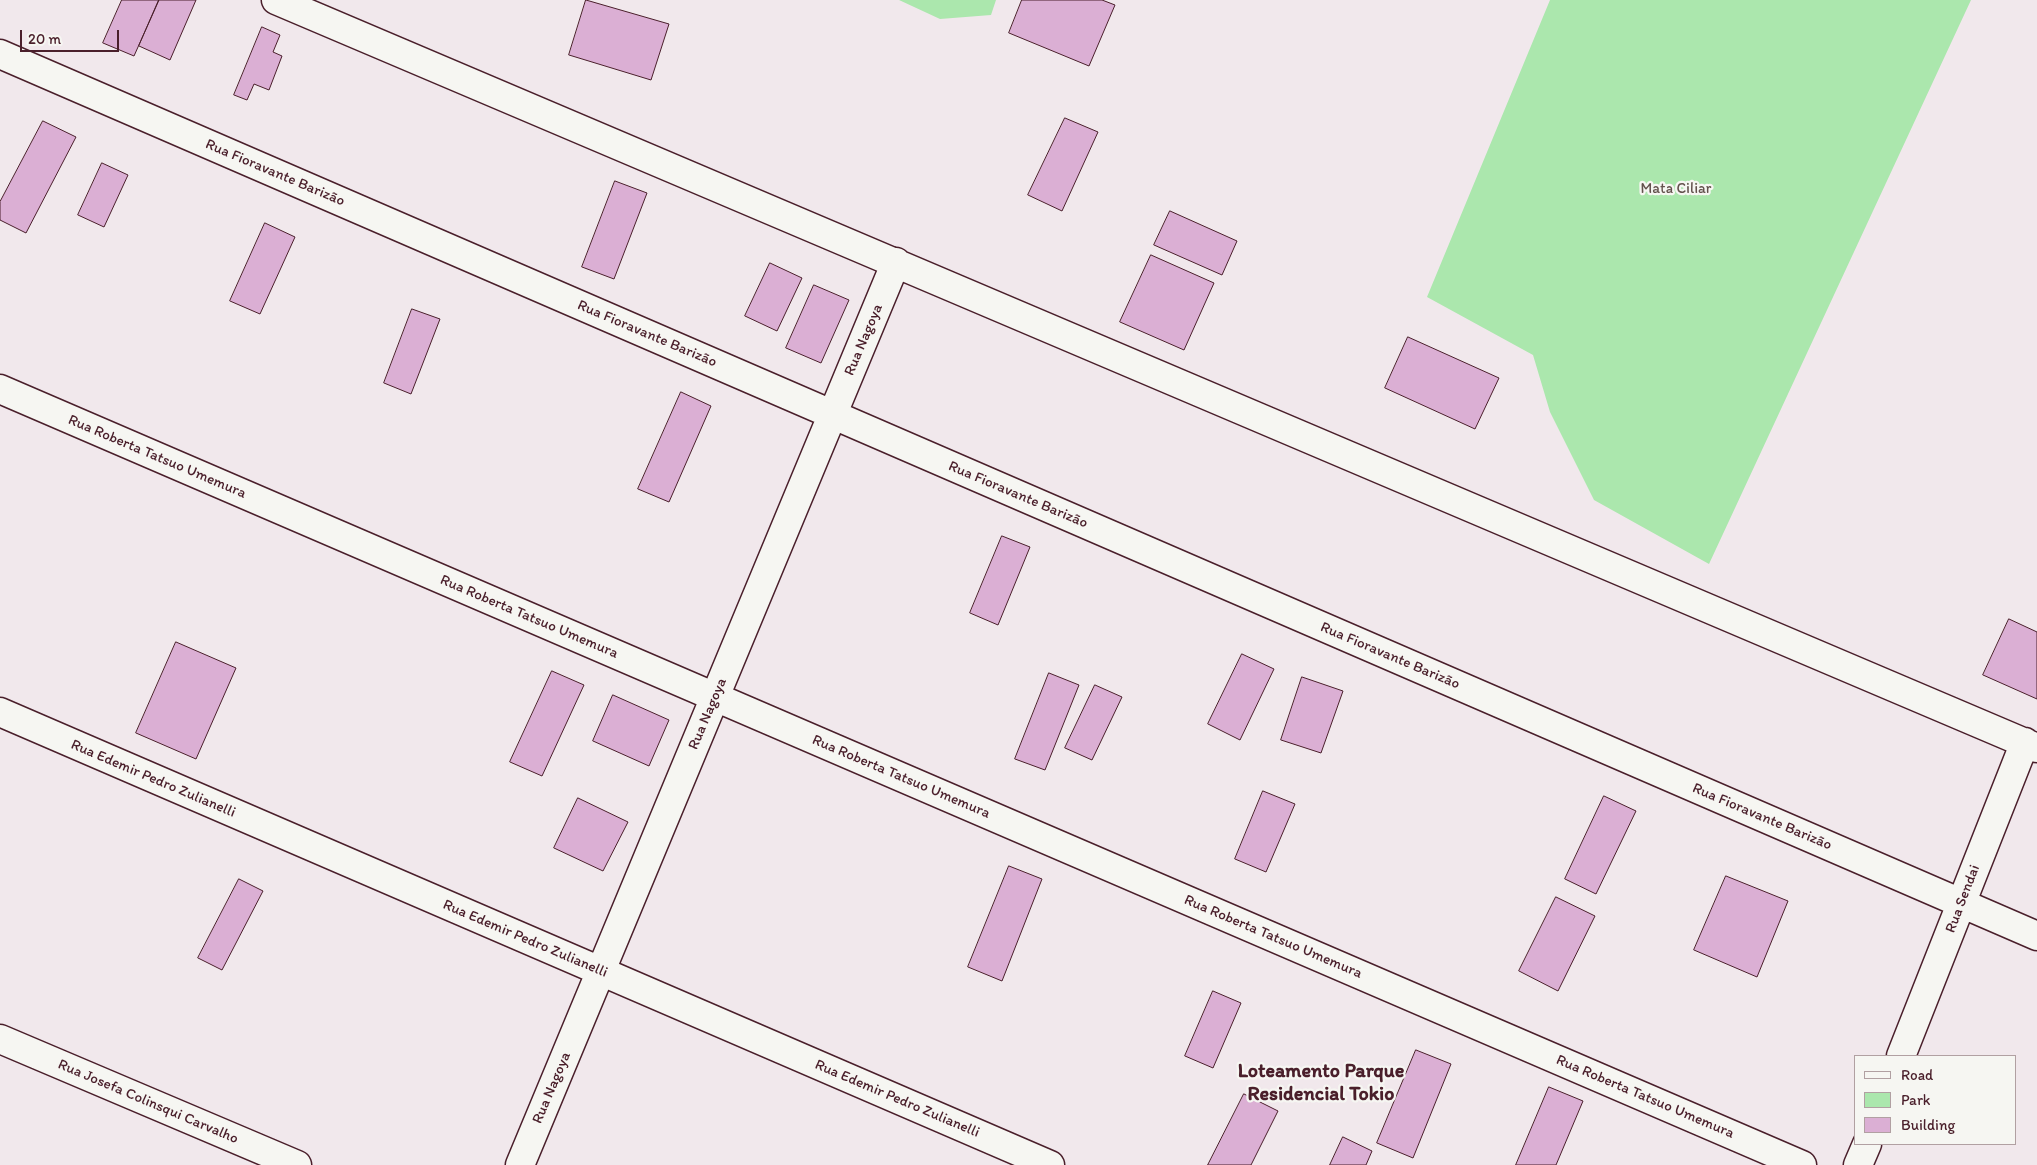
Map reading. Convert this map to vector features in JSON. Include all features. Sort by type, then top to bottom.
[{"type":"street","points":[[276,0],[2031,745]]},
{"type":"street","name":"Rua Fioravante Barizão","points":[[0,54],[2037,936]]},
{"type":"street","name":"Rua Nagoya","points":[[520,1165],[896,262]]},
{"type":"street","name":"Rua Roberta Tatsuo Umemura","points":[[0,389],[1802,1165]]},
{"type":"street","name":"Rua Edemir Pedro Zulianelli","points":[[0,712],[1050,1165]]},
{"type":"street","name":"Rua Sendai","points":[[1901,1055],[1962,903],[2031,745]]},
{"type":"street","name":"Rua Josefa Colinsqui Carvalho","points":[[0,1039],[297,1165]]},
{"type":"street","points":[[1858,1165],[1867,1145]]},
{"type":"green space","points":[[899,0],[996,0],[991,15],[940,19]]},
{"type":"green space","name":"Mata Ciliar","points":[[1550,0],[1971,0],[1709,564],[1594,500],[1550,412],[1533,355],[1427,297]]},
{"type":"building","points":[[122,0],[159,0],[134,56],[103,43]]},
{"type":"building","points":[[159,0],[196,0],[170,60],[139,46]]},
{"type":"building","points":[[586,0],[669,24],[651,80],[569,55]]},
{"type":"building","points":[[1022,0],[1102,0],[1115,5],[1089,66],[1009,33]]},
{"type":"building","points":[[262,27],[280,35],[273,52],[282,56],[269,90],[254,84],[247,100],[234,95]]},
{"type":"building","points":[[1065,118],[1098,132],[1062,211],[1028,195]]},
{"type":"building","points":[[43,121],[76,137],[26,233],[0,220],[0,202]]},
{"type":"building","points":[[102,163],[128,175],[104,227],[78,215]]},
{"type":"building","points":[[615,181],[647,193],[614,279],[582,267]]},
{"type":"building","points":[[1170,211],[1237,241],[1222,275],[1154,245]]},
{"type":"building","points":[[265,223],[295,237],[260,314],[230,301]]},
{"type":"building","points":[[1151,255],[1214,283],[1184,350],[1120,322]]},
{"type":"building","points":[[770,263],[802,278],[777,331],[745,316]]},
{"type":"building","points":[[814,285],[849,300],[821,363],[786,348]]},
{"type":"building","points":[[412,309],[440,319],[411,394],[384,383]]},
{"type":"building","points":[[1408,337],[1499,378],[1475,429],[1385,388]]},
{"type":"building","points":[[681,392],[711,406],[669,502],[638,489]]},
{"type":"building","points":[[1002,536],[1030,547],[998,625],[970,613]]},
{"type":"building","points":[[2009,619],[2037,632],[2037,699],[1983,675]]},
{"type":"building","points":[[176,642],[236,668],[196,759],[136,733]]},
{"type":"building","points":[[1242,654],[1274,669],[1240,740],[1208,724]]},
{"type":"building","points":[[552,671],[584,685],[542,776],[510,762]]},
{"type":"building","points":[[1049,673],[1079,685],[1045,770],[1015,759]]},
{"type":"building","points":[[1302,677],[1343,691],[1321,753],[1281,740]]},
{"type":"building","points":[[1095,685],[1122,697],[1092,760],[1065,748]]},
{"type":"building","points":[[613,695],[669,720],[649,766],[593,741]]},
{"type":"building","points":[[1263,791],[1295,804],[1266,872],[1235,859]]},
{"type":"building","points":[[1604,796],[1636,811],[1596,894],[1565,879]]},
{"type":"building","points":[[578,798],[628,822],[603,871],[554,848]]},
{"type":"building","points":[[1009,866],[1042,879],[1002,981],[968,967]]},
{"type":"building","points":[[1726,876],[1788,901],[1757,977],[1694,950]]},
{"type":"building","points":[[239,879],[263,891],[222,970],[198,958]]},
{"type":"building","points":[[1556,897],[1595,916],[1558,991],[1519,971]]},
{"type":"building","points":[[1213,991],[1241,1003],[1213,1068],[1185,1056]]},
{"type":"building","points":[[1416,1050],[1451,1064],[1413,1158],[1377,1143]]},
{"type":"building","points":[[1549,1087],[1583,1101],[1556,1165],[1516,1165]]},
{"type":"building","points":[[1244,1094],[1278,1111],[1251,1165],[1208,1165]]},
{"type":"building","points":[[1343,1137],[1372,1151],[1366,1165],[1330,1165]]},
{"type":"district","name":"Loteamento Parque Residencial Tokio","points":[[1321,1084]]}]
